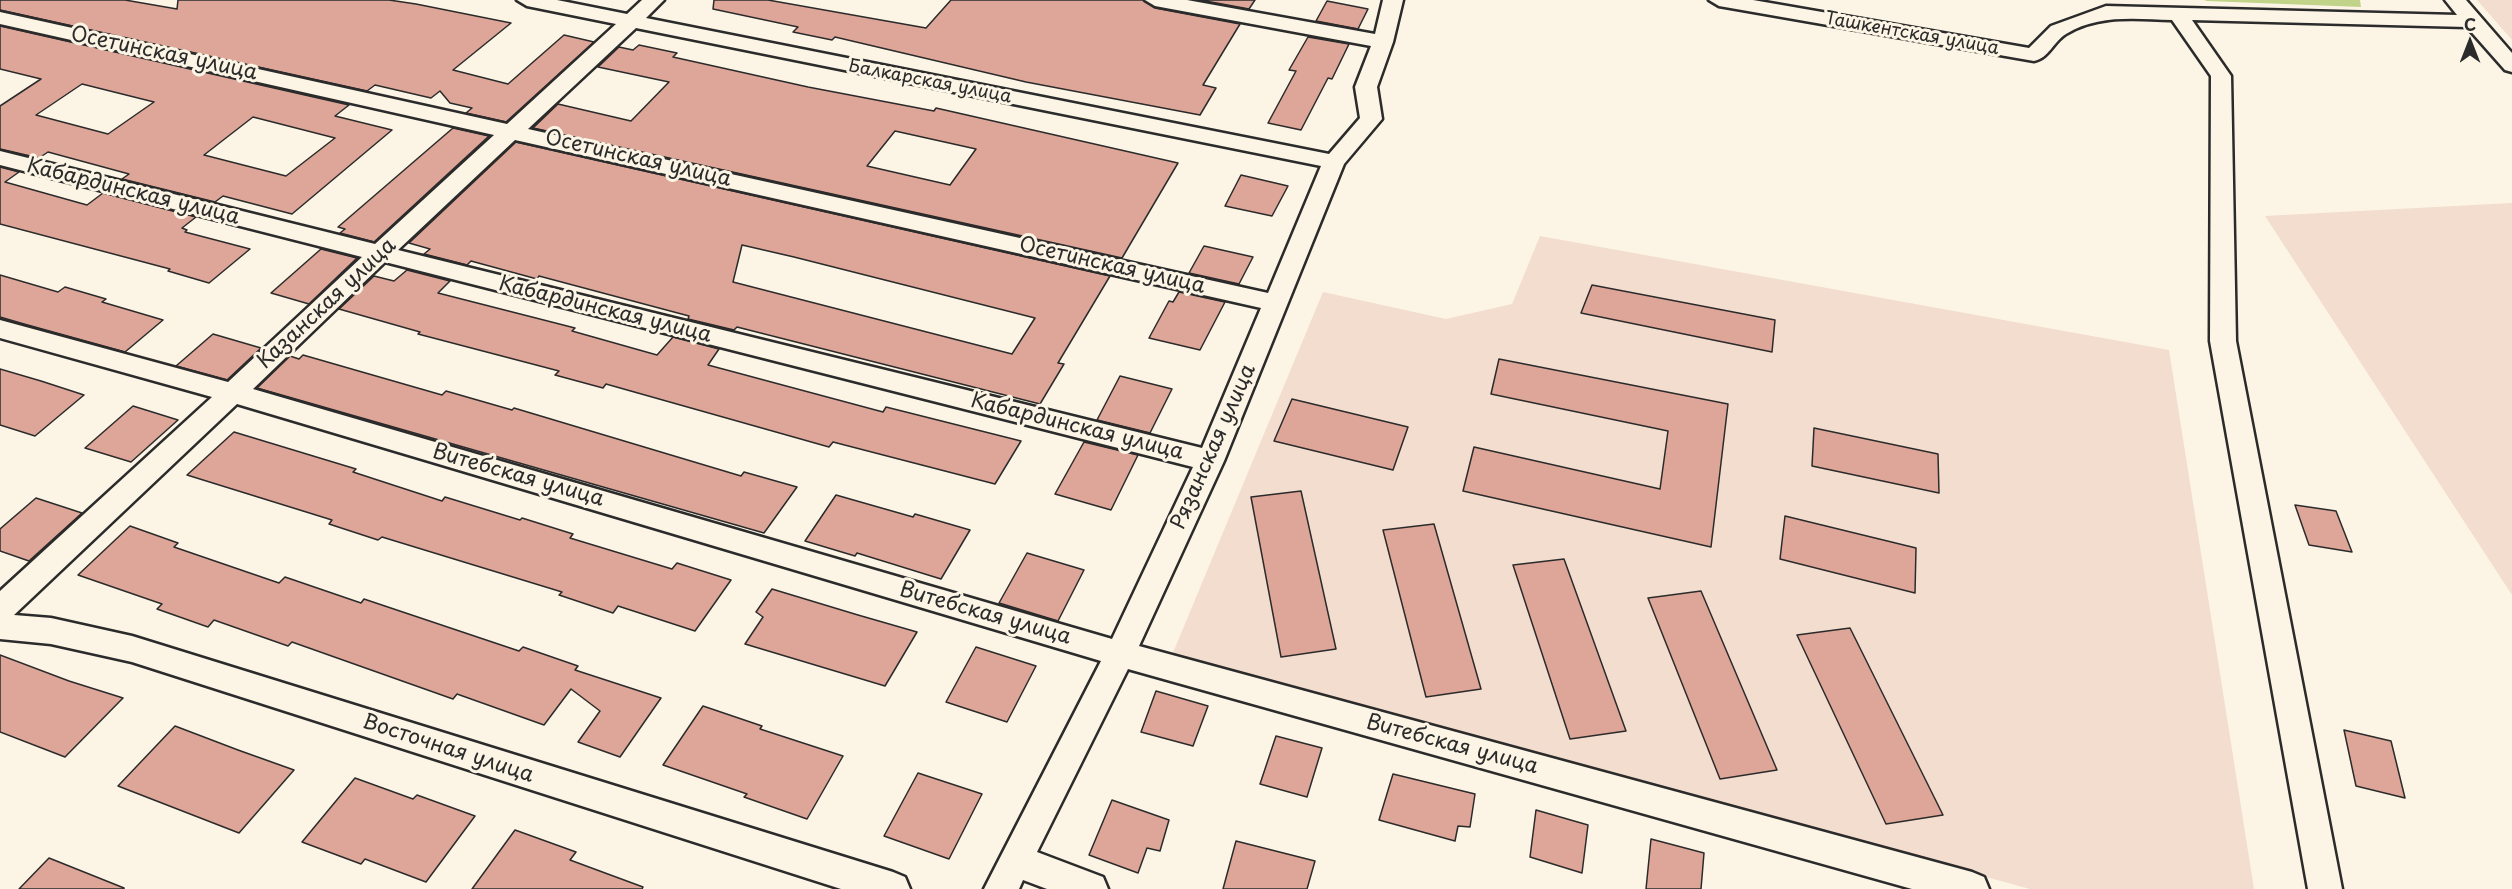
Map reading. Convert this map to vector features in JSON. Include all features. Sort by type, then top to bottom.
[{"type":"street","name":"Балкарская улица","points":[[527,0],[1334,162]]},
{"type":"street","name":"Казанская улица","points":[[0,609],[57,559],[379,254],[654,0]]},
{"type":"street","points":[[1155,0],[1383,42]]},
{"type":"street","name":"Рязанская улица","points":[[1009,875],[1120,654],[1210,461],[1334,162],[1371,118],[1366,87],[1383,42],[1393,0]]},
{"type":"street","name":"Ташкентская улица","points":[[1719,0],[2034,55],[2058,30],[2106,12],[2176,7]]},
{"type":"street","points":[[2455,0],[2512,66]]},
{"type":"street","points":[[2176,7],[2238,15],[2473,21]]},
{"type":"street","points":[[2176,7],[2221,76],[2223,341],[2325,889]]},
{"type":"street","name":"Осетинская улица","points":[[0,18],[1276,303]]},
{"type":"street","name":"Кабардинская улица","points":[[0,158],[1210,461]]},
{"type":"street","name":"Витебская улица","points":[[0,329],[233,393],[1120,654],[1972,889]]},
{"type":"street","name":"Восточная улица","points":[[0,626],[51,631],[132,649],[893,889]]},
{"type":"street","points":[[1009,875],[1091,889]]},
{"type":"shaded area","points":[[2477,0],[2512,0],[2512,40]]},
{"type":"shaded area","points":[[2512,203],[2512,595],[2265,216]]},
{"type":"shaded area","points":[[1540,236],[2169,350],[2254,889],[2030,889],[1172,655],[1323,292],[1446,319],[1512,304]]},
{"type":"green space","points":[[2204,0],[2360,0],[2361,7],[2207,1]]},
{"type":"building","points":[[0,0],[125,0],[177,9],[178,0],[389,0],[416,4],[511,23],[453,70],[508,84],[564,35],[594,42],[506,122],[466,113],[472,108],[450,103],[440,91],[431,98],[375,85],[367,91],[0,10]]},
{"type":"building","points":[[714,0],[768,0],[926,28],[951,0],[1143,0],[1155,8],[1240,24],[1203,85],[1216,88],[1200,115],[1026,82],[835,37],[832,40],[793,32],[798,27],[713,9]]},
{"type":"building","points":[[1200,0],[1255,0],[1249,9]]},
{"type":"building","points":[[1327,1],[1368,9],[1358,29],[1316,21]]},
{"type":"building","points":[[0,26],[349,105],[335,116],[392,130],[292,214],[223,196],[215,202],[122,179],[129,174],[48,152],[39,158],[0,149],[0,106],[41,79],[0,69]],"holes":[[[82,84],[154,102],[108,134],[36,115]],[[253,117],[335,138],[286,176],[204,155]]]},
{"type":"building","points":[[1308,37],[1349,44],[1332,79],[1328,78],[1301,130],[1268,123],[1296,71],[1289,70]]},
{"type":"building","points":[[639,45],[677,53],[673,57],[808,87],[934,111],[936,108],[1178,163],[1122,258],[533,128],[558,104],[631,121],[669,82],[598,67],[619,47],[633,50]],"holes":[[[895,131],[976,149],[950,185],[867,166]]]},
{"type":"building","points":[[453,128],[489,136],[374,242],[340,233],[345,229],[338,227]]},
{"type":"building","points":[[516,142],[1110,276],[1058,363],[1064,364],[1040,404],[737,327],[734,330],[688,319],[689,316],[539,276],[537,279],[471,261],[467,265],[424,254],[430,249],[409,243]],"holes":[[[742,245],[1035,318],[1012,354],[733,282]]]},
{"type":"building","points":[[0,167],[19,172],[5,182],[87,205],[103,193],[196,217],[182,228],[187,230],[185,232],[250,249],[209,283],[168,271],[170,269],[0,224]]},
{"type":"building","points":[[1241,175],[1288,186],[1272,216],[1225,206]]},
{"type":"building","points":[[1204,246],[1253,257],[1239,284],[1189,273]]},
{"type":"building","points":[[321,249],[357,258],[309,304],[271,293]]},
{"type":"building","points":[[407,270],[450,281],[438,293],[575,328],[572,331],[657,355],[673,337],[719,349],[708,365],[883,412],[886,407],[1021,441],[995,484],[833,442],[829,447],[606,384],[603,388],[555,375],[559,371],[418,334],[420,332],[339,309],[374,276],[394,281]]},
{"type":"building","points":[[0,275],[58,292],[65,287],[106,299],[102,302],[163,320],[125,352],[0,317]]},
{"type":"building","points":[[1592,285],[1775,320],[1772,352],[1581,313]]},
{"type":"building","points":[[1179,292],[1225,302],[1200,350],[1149,338],[1169,301],[1173,302]]},
{"type":"building","points":[[213,334],[261,348],[227,380],[176,366]]},
{"type":"building","points":[[303,355],[442,395],[446,391],[512,410],[514,408],[741,476],[744,472],[797,487],[764,533],[257,388],[290,356],[299,359]]},
{"type":"building","points":[[1499,359],[1728,404],[1711,547],[1463,491],[1474,447],[1660,489],[1668,431],[1491,394]]},
{"type":"building","points":[[0,369],[84,395],[35,436],[0,425]]},
{"type":"building","points":[[1120,376],[1172,389],[1150,433],[1097,420]]},
{"type":"building","points":[[1292,399],[1408,427],[1393,470],[1274,441]]},
{"type":"building","points":[[133,406],[178,420],[131,462],[85,448]]},
{"type":"building","points":[[1814,428],[1938,454],[1939,493],[1812,466]]},
{"type":"building","points":[[234,432],[356,469],[353,472],[442,501],[445,497],[520,520],[522,518],[573,534],[570,538],[672,569],[677,563],[731,580],[695,631],[618,606],[613,613],[559,595],[562,592],[382,537],[378,540],[329,524],[332,520],[187,475]]},
{"type":"building","points":[[1084,442],[1138,455],[1111,510],[1055,494]]},
{"type":"building","points":[[1301,491],[1336,649],[1281,657],[1251,497]]},
{"type":"building","points":[[836,495],[913,517],[915,514],[970,530],[941,579],[857,553],[855,556],[805,541]]},
{"type":"building","points":[[36,498],[82,513],[29,561],[0,551],[0,529]]},
{"type":"building","points":[[2295,505],[2336,511],[2352,552],[2309,545]]},
{"type":"building","points":[[1785,516],[1916,548],[1915,593],[1780,559]]},
{"type":"building","points":[[1434,524],[1481,689],[1426,697],[1383,530]]},
{"type":"building","points":[[130,526],[178,543],[174,547],[279,583],[285,577],[361,603],[364,599],[519,651],[523,647],[578,666],[575,670],[661,698],[620,757],[578,742],[600,711],[571,689],[544,725],[457,694],[453,699],[292,642],[288,646],[214,620],[208,627],[157,609],[162,604],[78,575]]},
{"type":"building","points":[[1027,553],[1084,570],[1058,621],[999,603]]},
{"type":"building","points":[[1564,559],[1626,731],[1570,739],[1513,565]]},
{"type":"building","points":[[772,589],[917,632],[885,686],[745,644],[763,617],[756,612]]},
{"type":"building","points":[[1701,591],[1777,770],[1720,779],[1648,598]]},
{"type":"building","points":[[1850,628],[1943,815],[1886,824],[1797,635]]},
{"type":"building","points":[[976,647],[1036,666],[1007,722],[946,702]]},
{"type":"building","points":[[0,655],[123,698],[65,757],[0,732]]},
{"type":"building","points":[[1156,691],[1208,706],[1193,746],[1141,732]]},
{"type":"building","points":[[703,706],[762,726],[760,729],[843,756],[807,819],[744,797],[747,794],[663,765]]},
{"type":"building","points":[[175,726],[294,770],[239,833],[118,786]]},
{"type":"building","points":[[2344,730],[2391,741],[2405,798],[2356,786]]},
{"type":"building","points":[[1276,736],[1322,748],[1307,797],[1260,784]]},
{"type":"building","points":[[918,773],[982,794],[949,859],[884,836]]},
{"type":"building","points":[[1393,774],[1475,794],[1470,827],[1458,826],[1455,841],[1379,820]]},
{"type":"building","points":[[355,778],[413,799],[417,795],[475,816],[426,882],[365,859],[361,864],[302,842]]},
{"type":"building","points":[[1112,800],[1169,820],[1160,851],[1147,848],[1138,873],[1089,855]]},
{"type":"building","points":[[1536,810],[1588,825],[1582,873],[1530,857]]},
{"type":"building","points":[[515,830],[576,852],[570,860],[643,887],[642,889],[472,889]]},
{"type":"building","points":[[1651,839],[1704,853],[1701,889],[1646,889]]},
{"type":"building","points":[[1236,841],[1315,861],[1307,889],[1223,889]]},
{"type":"building","points":[[49,858],[124,888],[124,889],[19,889]]}]
